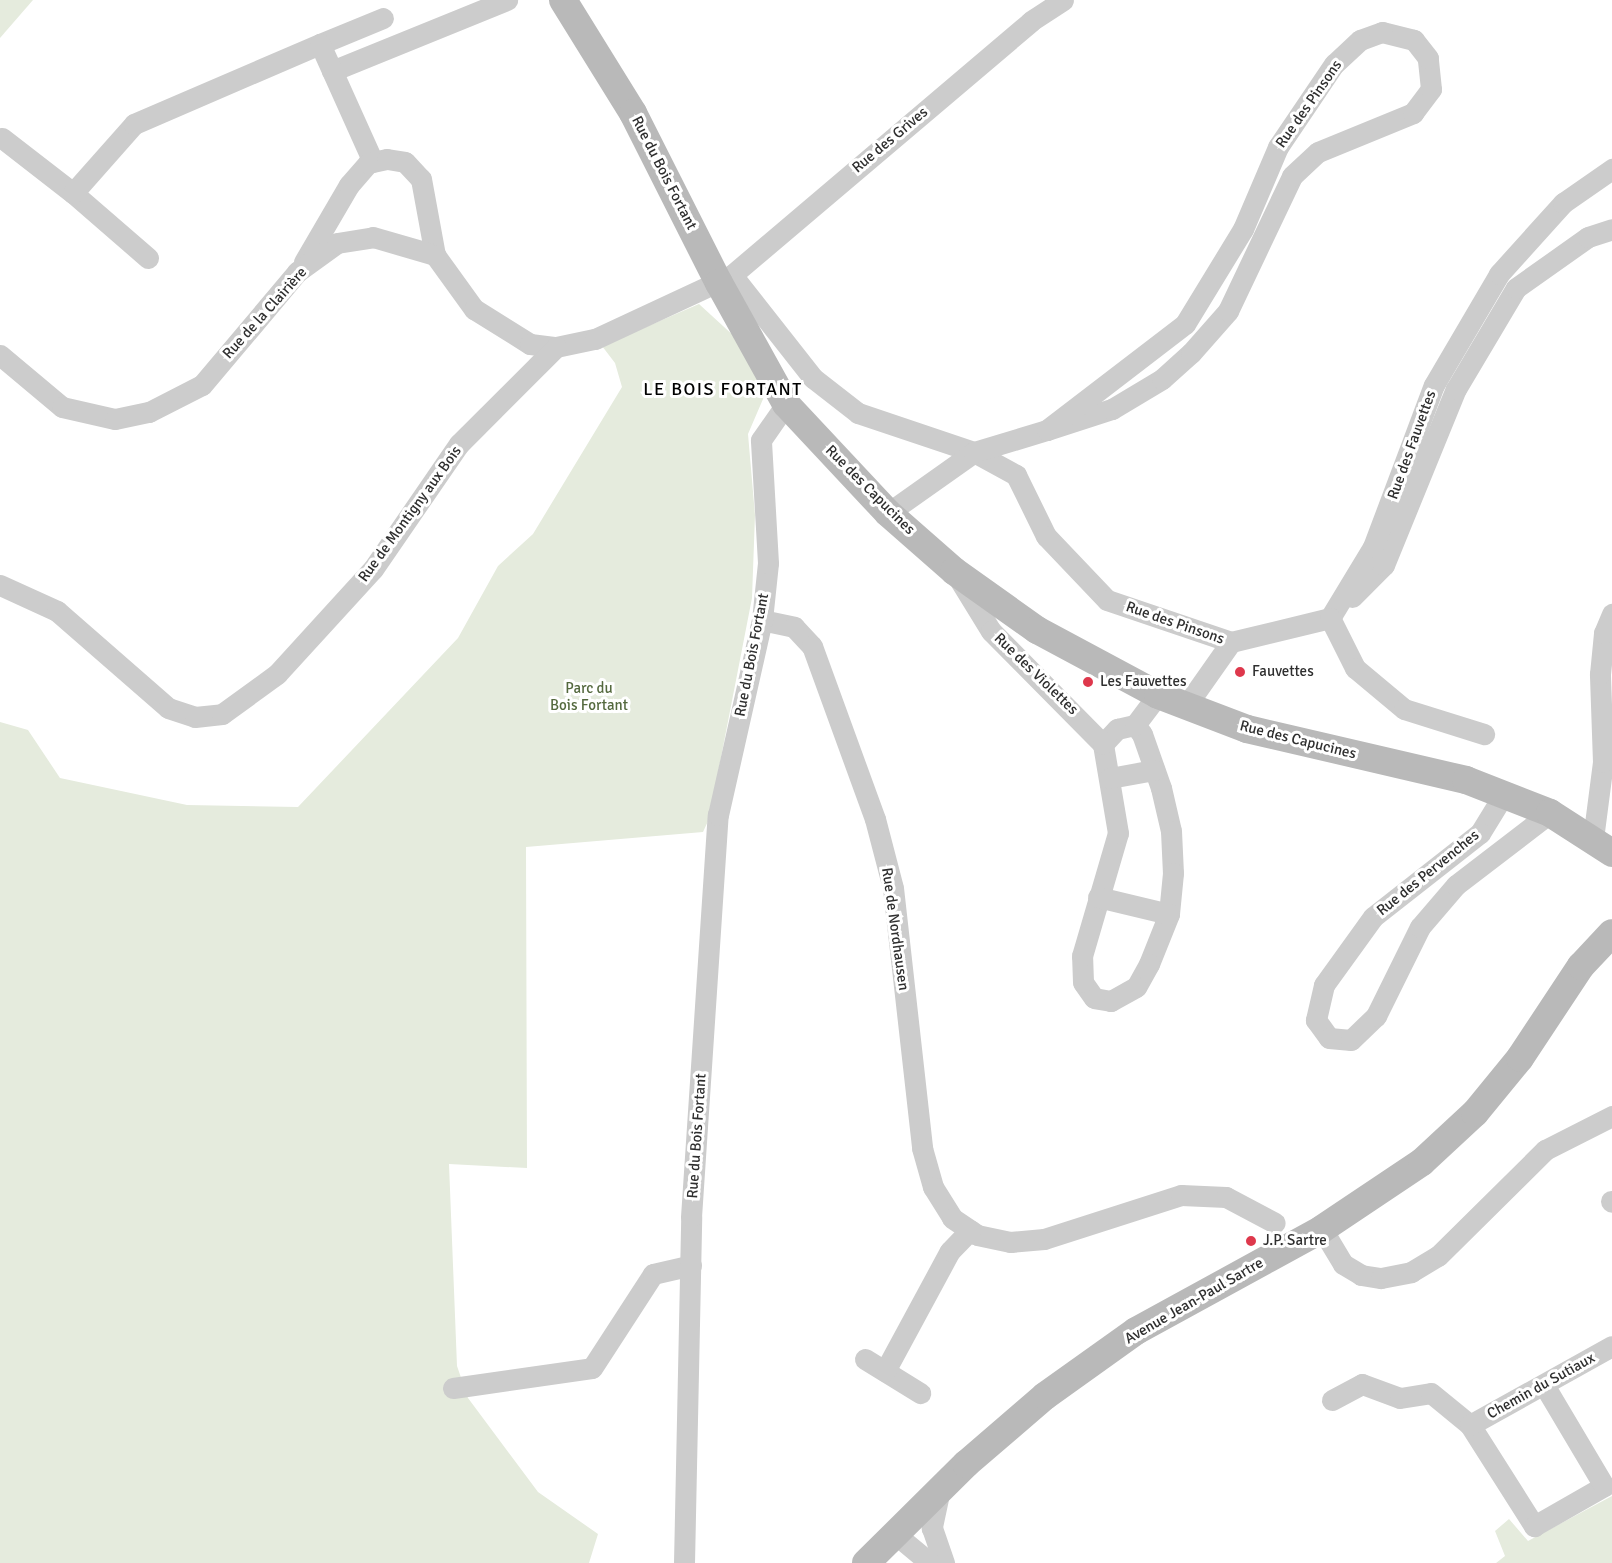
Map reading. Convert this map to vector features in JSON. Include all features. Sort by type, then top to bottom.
[{"type":"street","points":[[332,71],[507,0]]},
{"type":"street","name":"Rue du Bois Fortant","points":[[563,0],[633,113],[725,279],[786,404],[761,440],[768,563],[762,620],[718,815],[691,1265],[684,1563]]},
{"type":"street","name":"Rue des Grives","points":[[725,279],[1032,21],[1063,0]]},
{"type":"street","points":[[73,193],[134,124],[383,18]]},
{"type":"street","name":"Rue des Pinsons","points":[[888,513],[974,452],[1047,430],[1112,409],[1162,379],[1228,311],[1292,176],[1318,152],[1413,113],[1431,88],[1428,58],[1414,40],[1389,31],[1360,40],[1334,64],[1270,165],[1216,278],[1185,324],[1047,430]]},
{"type":"street","points":[[320,44],[373,162]]},
{"type":"street","points":[[2,138],[73,193],[148,258]]},
{"type":"street","points":[[297,272],[350,185],[373,162],[405,162],[421,179],[435,255],[474,309],[530,344],[556,347],[595,339],[725,279]]},
{"type":"street","name":"Rue des Pinsons","points":[[1270,165],[1292,176]]},
{"type":"street","name":"Rue des Fauvettes","points":[[1330,618],[1373,547],[1434,385],[1499,274],[1563,203],[1612,169]]},
{"type":"street","name":"Rue des Fauvettes","points":[[1330,618],[1384,566],[1456,389],[1516,288],[1588,237],[1612,229]]},
{"type":"street","name":"Rue de la Clairière","points":[[0,355],[62,407],[115,419],[149,412],[202,385],[297,272],[337,243],[373,237],[435,255]]},
{"type":"street","points":[[1527,241],[1554,262]]},
{"type":"street","points":[[1499,274],[1516,288]]},
{"type":"street","points":[[1216,278],[1237,292]]},
{"type":"street","name":"Rue des Pinsons","points":[[725,279],[813,378],[858,413],[974,452],[1016,476],[1046,536],[1107,600],[1231,642]]},
{"type":"street","name":"Rue de Montigny aux Bois","points":[[0,585],[57,610],[168,708],[195,717],[222,714],[277,674],[373,569],[459,444],[556,347]]},
{"type":"street","name":"Rue des Capucines","points":[[786,404],[888,513],[954,571],[1037,630],[1158,695],[1186,706],[1247,729],[1466,780],[1550,813],[1602,846]]},
{"type":"street","name":"Rue des Violettes","points":[[954,571],[991,631],[1103,744]]},
{"type":"street","points":[[1602,846],[1603,762],[1600,674],[1604,633],[1612,614]]},
{"type":"street","points":[[1186,706],[1231,642],[1330,618],[1355,668],[1404,709],[1484,734]]},
{"type":"street","name":"Rue de Nordhausen","points":[[762,620],[794,627],[812,646],[875,819],[893,888],[922,1148],[933,1187],[952,1218],[970,1230],[1010,1242],[1044,1239],[1181,1195],[1226,1197],[1275,1223]]},
{"type":"street","points":[[1135,725],[1142,734],[1171,831],[1169,914],[1136,987],[1124,998],[1094,998],[1083,982],[1082,956],[1118,833],[1103,744],[1117,729],[1135,725],[1158,695]]},
{"type":"street","points":[[1110,778],[1154,770]]},
{"type":"street","name":"Rue des Pervenches","points":[[1504,794],[1480,833],[1373,917],[1324,985],[1316,1020],[1329,1038],[1351,1040],[1376,1016],[1427,918],[1456,885],[1550,813]]},
{"type":"street","points":[[1098,897],[1169,914]]},
{"type":"street","name":"Avenue Jean-Paul Sartre","points":[[866,1563],[940,1489],[1045,1396],[1136,1331],[1322,1229],[1422,1162],[1474,1113],[1520,1058],[1581,966],[1612,933]]},
{"type":"street","points":[[1322,1229],[1343,1264],[1360,1275],[1381,1278],[1411,1272],[1438,1256],[1545,1150],[1612,1116]]},
{"type":"street","points":[[885,1371],[950,1251],[970,1230]]},
{"type":"street","points":[[453,1388],[592,1368],[653,1274],[691,1265]]},
{"type":"street","name":"Chemin du Sutiaux","points":[[1470,1425],[1612,1346]]},
{"type":"street","points":[[866,1359],[920,1393]]},
{"type":"street","points":[[1332,1400],[1362,1384],[1400,1398],[1431,1393],[1470,1425],[1534,1526],[1604,1486],[1544,1385]]},
{"type":"street","points":[[940,1489],[932,1528],[944,1563]]},
{"type":"street","points":[[894,1533],[930,1563]]},
{"type":"green space","points":[[0,0],[33,0],[0,38]]},
{"type":"green space","name":"Parc du Bois Fortant","points":[[699,304],[735,337],[766,392],[748,434],[755,515],[752,598],[709,819],[703,832],[526,847],[527,1168],[449,1164],[457,1366],[468,1398],[538,1492],[598,1534],[589,1563],[0,1563],[0,722],[28,730],[60,778],[187,805],[298,807],[458,638],[498,566],[533,534],[622,387],[615,363],[602,346]]},
{"type":"green space","points":[[1612,1496],[1612,1563],[1496,1563],[1505,1556],[1495,1531],[1509,1519],[1528,1541]]},
{"type":"place","name":"Fauvettes","points":[[1240,672]]},
{"type":"place","name":"Les Fauvettes","points":[[1088,682]]},
{"type":"place","name":"J.P. Sartre","points":[[1251,1241]]},
{"type":"district","name":"LE BOIS FORTANT","points":[[723,389]]}]
